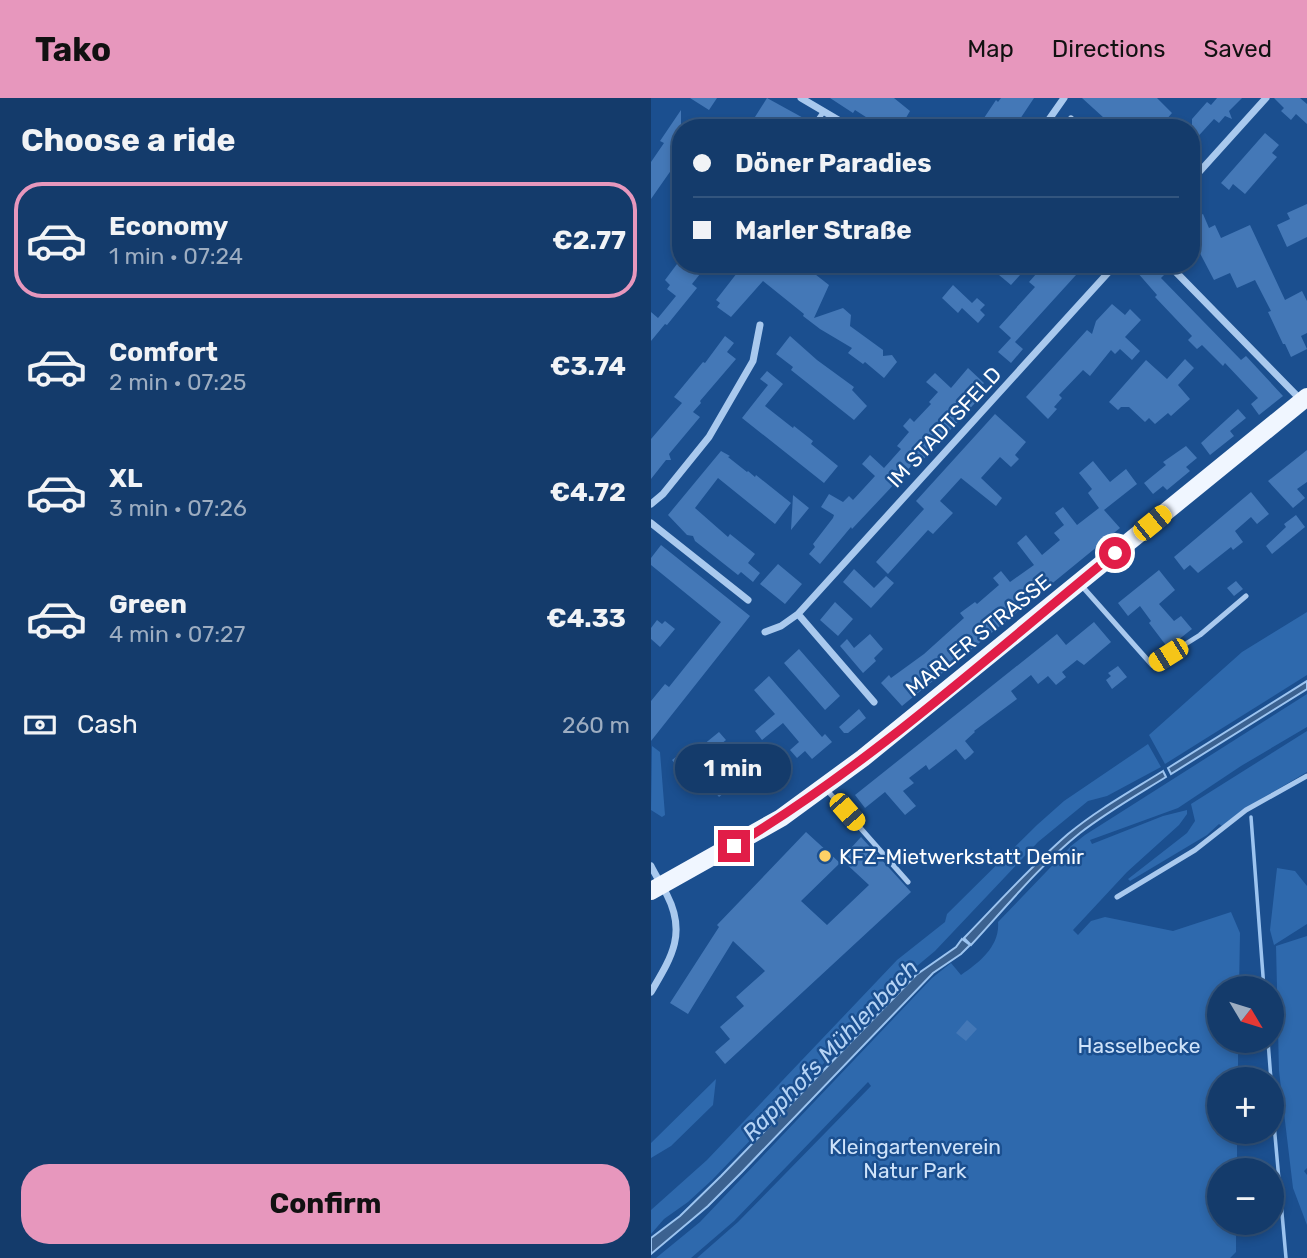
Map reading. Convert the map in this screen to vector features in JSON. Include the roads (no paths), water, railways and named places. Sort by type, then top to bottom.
[{"type":"main road","name":"MARLER STRASSE","points":[[656,889],[781,818],[879,746],[1305,399]]},
{"type":"street","points":[[801,98],[837,119]]},
{"type":"street","points":[[1200,171],[1266,98]]},
{"type":"street","points":[[1049,119],[1062,99]]},
{"type":"street","name":"IM STADTSFELD","points":[[765,632],[781,626],[798,614],[1107,273]]},
{"type":"street","points":[[1177,273],[1305,399]]},
{"type":"street","points":[[651,504],[663,494],[709,437],[753,361],[760,325]]},
{"type":"street","points":[[651,523],[748,600]]},
{"type":"street","points":[[798,614],[874,702]]},
{"type":"street","points":[[651,866],[656,889],[668,896],[678,926],[672,957],[651,992]]},
{"type":"lane","points":[[818,119],[824,111]]},
{"type":"lane","points":[[1079,583],[1151,665],[1200,635],[1246,596]]},
{"type":"lane","points":[[1117,897],[1195,850],[1246,810],[1307,776]]},
{"type":"lane","points":[[824,786],[908,882]]},
{"type":"waterway","points":[[1251,817],[1263,976]]},
{"type":"waterway","points":[[1269,1054],[1270,1067]]},
{"type":"waterway","points":[[1276,1144],[1286,1258]]},
{"type":"place","name":"KFZ-Mietwerkstatt Demir","points":[[825,856]]},
{"type":"park label","name":"Hasselbecke","points":[[1139,1045]]},
{"type":"park label","name":"Kleingartenverein Natur Park","points":[[915,1158]]},
{"type":"water label","name":"Rapphofs Mühlenbach","points":[[830,1050]]}]
